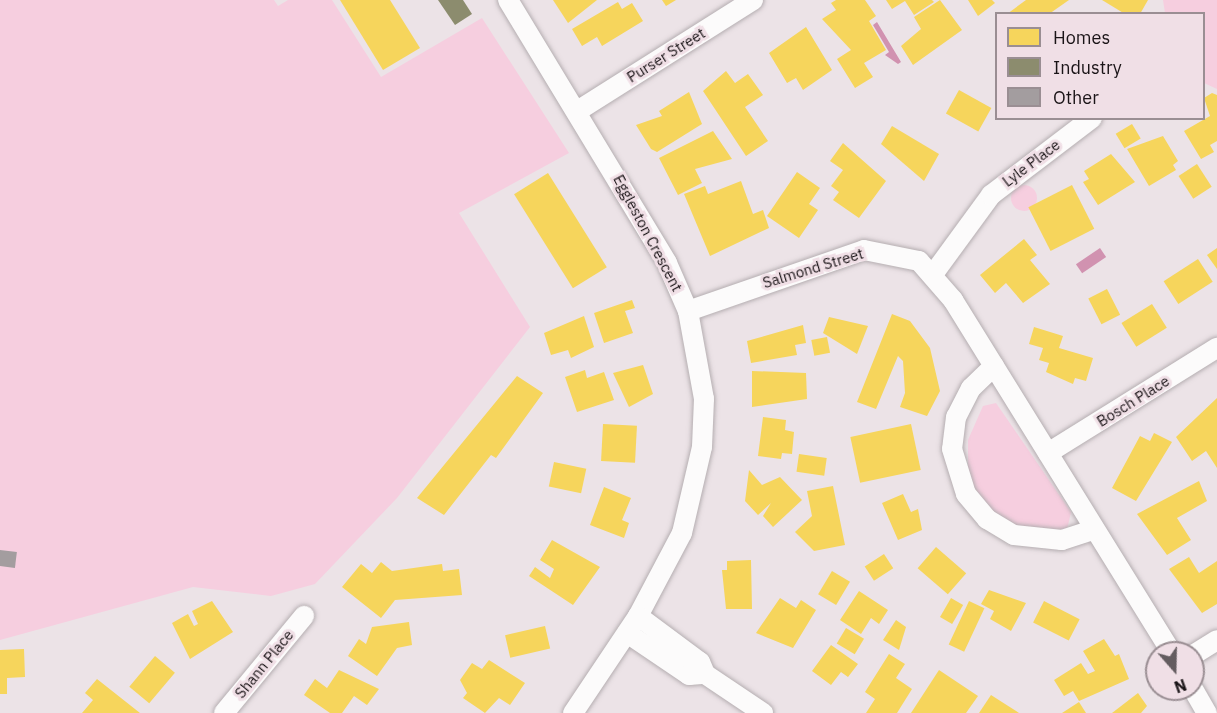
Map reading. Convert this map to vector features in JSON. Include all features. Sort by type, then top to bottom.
[{"type":"street","name":"Eggleston Crescent","points":[[508,0],[579,110],[688,311],[704,399],[702,447],[682,533],[638,616],[573,713]]},
{"type":"street","name":"Purser Street","points":[[579,110],[753,0]]},
{"type":"street","name":"Lyle Place","points":[[934,273],[991,195],[1089,120]]},
{"type":"street","name":"Salmond Street","points":[[688,311],[864,250],[920,261],[934,273],[994,366],[1093,530],[1164,641]]},
{"type":"street","name":"Bosch Place","points":[[1048,453],[1217,348]]},
{"type":"street","points":[[994,366],[971,388],[955,425],[954,465],[966,494],[987,519],[1022,537],[1062,540],[1093,530]]},
{"type":"street","name":"Shann Place","points":[[224,713],[304,616]]},
{"type":"street","points":[[638,616],[700,662],[705,674],[763,713]]},
{"type":"street","points":[[627,633],[689,675],[705,674]]},
{"type":"shaded area","points":[[0,0],[274,0],[278,6],[288,0],[332,0],[381,77],[482,18],[569,153],[459,213],[530,327],[397,498],[315,584],[271,596],[193,587],[0,640]]},
{"type":"shaded area","points":[[1163,0],[1217,0],[1217,89],[1205,83],[1205,12],[1165,12]]},
{"type":"shaded area","points":[[877,22],[901,62],[898,64],[885,55],[889,52],[873,25]]},
{"type":"shaded area","points":[[1024,185],[1033,189],[1037,198],[1033,207],[1024,211],[1015,207],[1011,198],[1015,189]]},
{"type":"shaded area","points":[[1100,248],[1106,257],[1082,273],[1076,264]]},
{"type":"shaded area","points":[[996,403],[1071,512],[1067,530],[1037,534],[998,520],[975,492],[968,474],[968,440],[983,406]]},
{"type":"building: Homes","points":[[340,0],[390,0],[420,48],[383,70]]},
{"type":"building: Homes","points":[[553,0],[597,0],[568,23]]},
{"type":"building: Homes","points":[[662,0],[676,0],[666,6]]},
{"type":"building: Homes","points":[[836,0],[865,0],[876,16],[869,21],[886,50],[864,63],[873,77],[855,88],[837,59],[851,50],[822,19],[836,10],[831,3]]},
{"type":"building: Homes","points":[[886,0],[932,0],[934,2],[914,15],[905,1],[892,9]]},
{"type":"building: Homes","points":[[940,0],[962,30],[913,65],[901,46],[921,29],[914,17]]},
{"type":"building: Homes","points":[[968,0],[992,0],[995,3],[978,16]]},
{"type":"building: Homes","points":[[1026,0],[1069,0],[1052,12],[1010,12]]},
{"type":"building: Homes","points":[[1102,0],[1148,0],[1141,12],[1122,12]]},
{"type":"building: Homes","points":[[618,2],[622,9],[632,3],[643,21],[602,46],[597,37],[582,46],[572,29]]},
{"type":"building: Homes","points":[[806,27],[832,70],[803,90],[796,78],[787,83],[769,53]]},
{"type":"building: Homes","points":[[726,71],[735,83],[748,74],[763,95],[745,107],[768,141],[746,156],[703,91]]},
{"type":"building: Homes","points":[[959,90],[991,108],[978,132],[946,114]]},
{"type":"building: Homes","points":[[689,92],[702,124],[657,152],[651,149],[636,125],[662,116],[659,111]]},
{"type":"building: Homes","points":[[1212,93],[1217,95],[1217,141],[1210,145],[1214,152],[1201,159],[1184,131],[1210,116],[1205,97]]},
{"type":"building: Homes","points":[[1132,124],[1141,139],[1124,148],[1116,134]]},
{"type":"building: Homes","points":[[892,126],[939,154],[924,181],[881,144]]},
{"type":"building: Homes","points":[[713,131],[732,159],[695,169],[702,183],[678,195],[659,158]]},
{"type":"building: Homes","points":[[1163,136],[1178,161],[1173,165],[1176,170],[1149,186],[1127,149]]},
{"type":"building: Homes","points":[[843,143],[886,181],[859,218],[833,200],[839,192],[831,186],[843,170],[830,161]]},
{"type":"building: Homes","points":[[1111,154],[1135,182],[1098,205],[1083,182],[1089,179],[1084,171]]},
{"type":"building: Homes","points":[[1197,164],[1212,187],[1193,199],[1179,176]]},
{"type":"building: Homes","points":[[797,172],[820,188],[809,204],[818,210],[799,238],[767,216]]},
{"type":"building: Homes","points":[[548,173],[607,267],[573,288],[514,194]]},
{"type":"building: Homes","points":[[741,181],[753,214],[763,210],[769,228],[710,256],[684,194],[705,186],[708,194]]},
{"type":"building: Homes","points":[[1072,185],[1094,229],[1051,251],[1028,207]]},
{"type":"building: Homes","points":[[1024,239],[1037,255],[1030,260],[1050,284],[1023,303],[1006,283],[995,293],[980,275]]},
{"type":"building: Homes","points":[[1217,248],[1217,269],[1207,255]]},
{"type":"building: Homes","points":[[1198,259],[1213,282],[1178,304],[1164,281]]},
{"type":"building: Homes","points":[[1107,289],[1120,315],[1101,324],[1088,299]]},
{"type":"building: Homes","points":[[632,300],[635,308],[625,311],[633,333],[604,343],[594,313]]},
{"type":"building: Homes","points":[[1152,304],[1167,328],[1136,347],[1121,323]]},
{"type":"building: Homes","points":[[892,314],[910,321],[930,348],[940,391],[927,416],[900,407],[905,393],[903,361],[898,356],[876,409],[857,402]]},
{"type":"building: Homes","points":[[584,316],[594,347],[571,358],[568,350],[551,355],[544,333]]},
{"type":"building: Homes","points":[[829,317],[868,326],[857,354],[823,333]]},
{"type":"building: Homes","points":[[803,325],[806,343],[795,345],[797,355],[751,363],[747,341]]},
{"type":"building: Homes","points":[[1034,327],[1063,336],[1059,348],[1093,358],[1086,381],[1075,378],[1073,384],[1046,372],[1049,363],[1039,360],[1043,348],[1029,344]]},
{"type":"building: Homes","points":[[827,337],[830,353],[814,356],[811,340]]},
{"type":"building: Homes","points":[[643,365],[653,394],[629,407],[613,373]]},
{"type":"building: Homes","points":[[585,370],[587,378],[604,372],[614,400],[577,412],[565,377]]},
{"type":"building: Homes","points":[[752,371],[806,373],[807,399],[752,407]]},
{"type":"building: Homes","points":[[517,376],[543,393],[496,458],[491,455],[444,515],[417,498]]},
{"type":"building: Homes","points":[[1217,398],[1217,468],[1206,451],[1192,461],[1176,437]]},
{"type":"building: Homes","points":[[763,417],[786,420],[785,430],[794,432],[792,454],[782,453],[781,459],[758,456]]},
{"type":"building: Homes","points":[[603,424],[637,426],[635,463],[601,461]]},
{"type":"building: Homes","points":[[911,424],[921,470],[860,483],[850,437]]},
{"type":"building: Homes","points":[[1154,433],[1172,442],[1136,501],[1112,488],[1140,436],[1150,441]]},
{"type":"building: Homes","points":[[799,454],[827,458],[824,476],[796,472]]},
{"type":"building: Homes","points":[[554,462],[586,469],[581,493],[549,486]]},
{"type":"building: Homes","points":[[749,470],[762,485],[780,477],[802,500],[773,527],[763,516],[771,503],[758,515],[745,501]]},
{"type":"building: Homes","points":[[1199,481],[1207,501],[1177,518],[1191,540],[1167,555],[1137,514]]},
{"type":"building: Homes","points":[[833,486],[845,545],[814,551],[795,532],[812,516],[807,491]]},
{"type":"building: Homes","points":[[604,487],[631,498],[622,520],[629,523],[624,538],[590,525]]},
{"type":"building: Homes","points":[[903,494],[911,512],[918,509],[922,530],[898,540],[882,503]]},
{"type":"building: Homes","points":[[552,540],[600,567],[573,605],[529,576],[535,567],[550,578],[554,569],[540,560]]},
{"type":"building: Homes","points":[[936,547],[966,573],[948,594],[918,568]]},
{"type":"building: Homes","points":[[884,554],[893,568],[874,581],[865,567]]},
{"type":"building: Homes","points":[[1189,557],[1199,573],[1217,561],[1217,604],[1202,613],[1169,569]]},
{"type":"building: Homes","points":[[751,560],[752,609],[726,609],[722,570],[727,570],[727,561]]},
{"type":"building: Homes","points":[[381,562],[392,571],[442,564],[443,571],[459,569],[462,595],[395,600],[381,618],[342,587],[361,564],[372,573]]},
{"type":"building: Homes","points":[[832,571],[850,582],[836,605],[818,594]]},
{"type":"building: Homes","points":[[989,590],[1026,603],[1011,631],[990,619],[994,611],[981,604]]},
{"type":"building: Homes","points":[[859,591],[888,610],[879,624],[871,618],[861,634],[840,620]]},
{"type":"building: Homes","points":[[780,598],[796,608],[801,600],[816,610],[793,648],[756,633]]},
{"type":"building: Homes","points":[[951,598],[963,605],[952,624],[940,617]]},
{"type":"building: Homes","points":[[212,601],[233,632],[190,659],[172,623],[188,614],[194,626],[198,624],[192,611]]},
{"type":"building: Homes","points":[[969,601],[984,608],[964,652],[949,645]]},
{"type":"building: Homes","points":[[1044,601],[1080,619],[1069,641],[1033,622]]},
{"type":"building: Homes","points":[[896,620],[906,627],[899,650],[883,640]]},
{"type":"building: Homes","points":[[409,622],[412,645],[397,648],[377,676],[348,656],[359,639],[366,644],[372,627]]},
{"type":"building: Homes","points":[[545,626],[550,648],[510,658],[505,635]]},
{"type":"building: Homes","points":[[846,628],[864,639],[855,654],[837,643]]},
{"type":"building: Homes","points":[[1104,639],[1115,656],[1119,654],[1129,679],[1079,701],[1073,691],[1064,696],[1054,680],[1081,663],[1088,674],[1095,671],[1083,651]]},
{"type":"building: Homes","points":[[831,645],[858,664],[848,677],[841,672],[831,685],[812,671]]},
{"type":"building: Homes","points":[[24,649],[25,677],[7,678],[7,694],[0,694],[0,650]]},
{"type":"building: Homes","points":[[889,654],[905,664],[896,678],[912,689],[897,713],[866,713],[875,699],[865,692]]},
{"type":"building: Homes","points":[[155,656],[175,673],[149,703],[129,687]]},
{"type":"building: Homes","points":[[489,660],[525,683],[510,705],[499,698],[485,713],[463,698],[467,693],[460,680],[472,663],[482,669]]},
{"type":"building: Homes","points":[[339,670],[379,689],[367,705],[354,696],[342,713],[330,713],[304,695],[315,679],[327,688]]},
{"type":"building: Homes","points":[[939,670],[978,696],[966,713],[911,713]]},
{"type":"building: Homes","points":[[97,679],[140,713],[82,713],[93,700],[85,693]]},
{"type":"building: Homes","points":[[1138,693],[1147,706],[1141,713],[1112,713]]},
{"type":"building: Homes","points":[[991,695],[1019,713],[979,713]]},
{"type":"building: Homes","points":[[1079,702],[1086,713],[1062,713]]},
{"type":"building: Industry","points":[[438,0],[463,0],[472,14],[455,25]]},
{"type":"building: Other","points":[[0,550],[17,552],[15,568],[0,566]]}]
